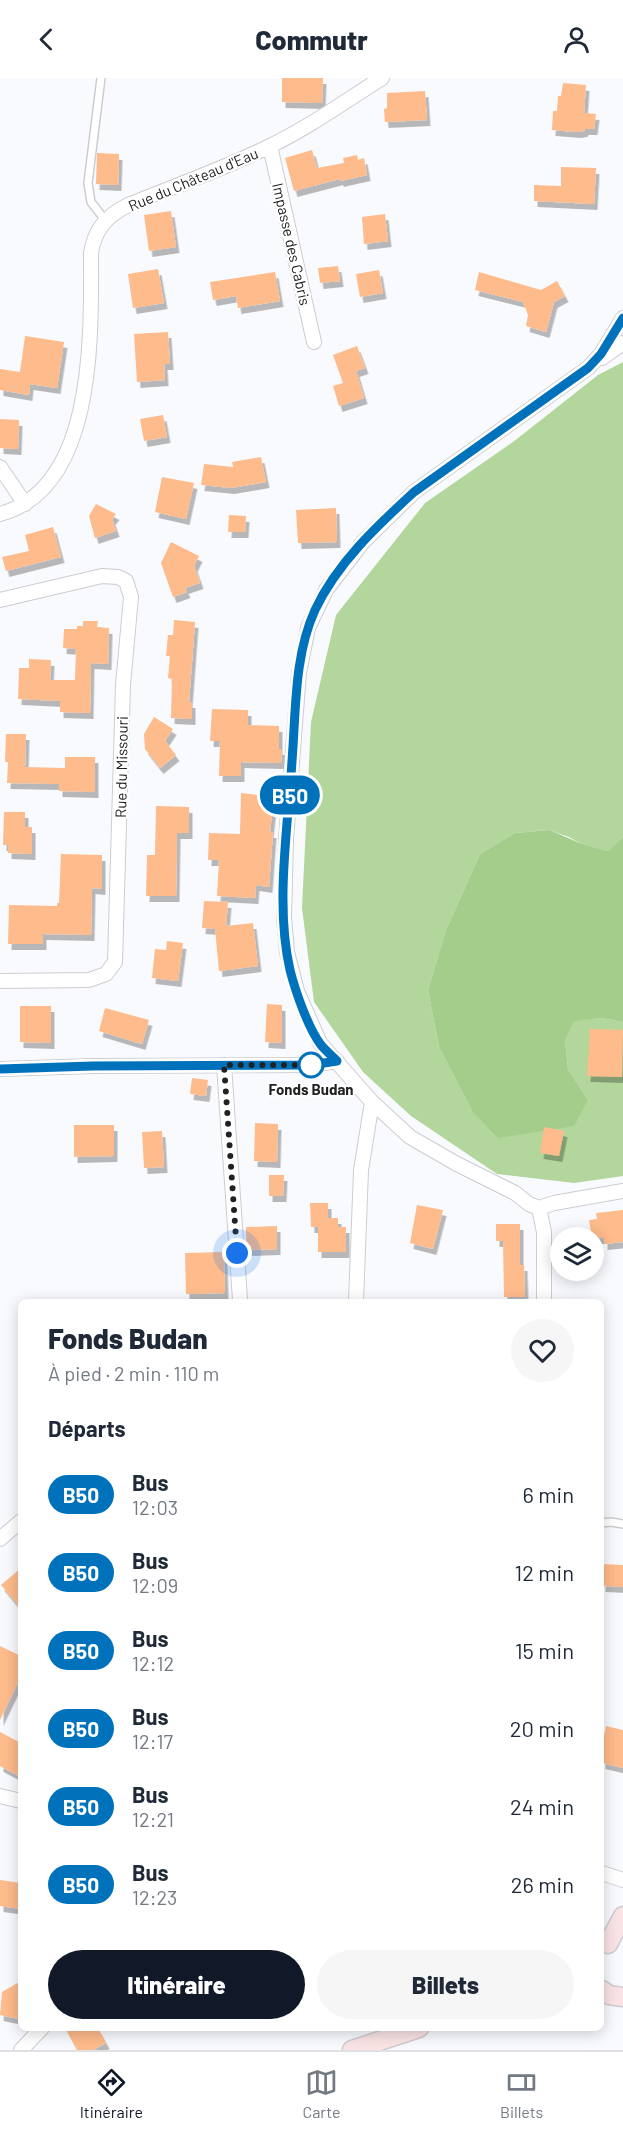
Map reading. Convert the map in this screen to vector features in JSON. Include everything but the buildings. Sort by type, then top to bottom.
[{"type":"street","name":"Rue du Château d'Eau","points":[[105,220],[128,205],[227,166],[270,146],[314,122],[382,78]]},
{"type":"street","name":"Impasse des Cabris","points":[[270,146],[314,342]]},
{"type":"street","points":[[0,514],[25,504],[37,495],[59,467],[70,443],[78,419],[91,340],[93,240],[105,220]]},
{"type":"street","points":[[588,368],[601,354],[623,318]]},
{"type":"street","points":[[623,343],[414,492],[363,542],[321,599],[308,628],[299,673],[286,839],[284,927],[290,970],[320,1043],[372,1102],[410,1137],[539,1208],[554,1203],[623,1191]]},
{"type":"street","points":[[0,467],[25,504]]},
{"type":"street","name":"Rue du Missouri","points":[[0,600],[83,579],[111,575],[126,581],[130,597],[123,685],[115,962],[106,974],[89,980],[0,981]]},
{"type":"street","points":[[0,1069],[311,1065],[337,1061]]},
{"type":"street","points":[[224,1065],[240,1299]]},
{"type":"street","points":[[357,1299],[361,1170],[372,1102]]},
{"type":"street","points":[[539,1208],[544,1232],[544,1299]]},
{"type":"street","points":[[0,1539],[18,1524]]},
{"type":"street","points":[[0,1796],[18,1800]]},
{"type":"street","points":[[604,1874],[623,1880]]},
{"type":"street","points":[[611,1944],[623,1916]]},
{"type":"street","points":[[604,1991],[609,1995],[623,1997]]},
{"type":"street","points":[[21,2050],[39,2031]]},
{"type":"street","points":[[352,2050],[410,2031]]},
{"type":"lane","points":[[101,78],[88,183],[91,202],[105,220]]},
{"type":"lane","points":[[604,1524],[623,1524]]},
{"type":"green space","points":[[623,362],[623,837],[608,851],[590,849],[569,837],[549,830],[515,833],[480,854],[446,930],[428,990],[439,1047],[472,1111],[588,1100],[568,1069],[565,1041],[574,1020],[601,1018],[623,1022],[623,1176],[574,1183],[497,1174],[411,1116],[363,1072],[314,1002],[302,908],[311,722],[336,615],[425,503],[513,442],[598,375]]},
{"type":"green space","points":[[549,830],[585,845],[608,851],[623,837],[623,1022],[601,1018],[574,1021],[565,1041],[568,1069],[588,1100],[574,1126],[498,1138],[472,1111],[439,1047],[428,990],[446,930],[480,854],[515,833]]},
{"type":"bus line","name":"B50","points":[[0,1069],[93,1066],[311,1065],[337,1061],[320,1043],[297,991],[290,970],[284,918],[286,839],[299,673],[308,628],[316,608],[339,572],[363,542],[393,511],[447,467],[588,368],[601,354],[623,318]]},
{"type":"place","name":"Fonds Budan","points":[[311,1065]]},
{"type":"route","points":[[237,1253],[224,1065],[311,1065]]}]
